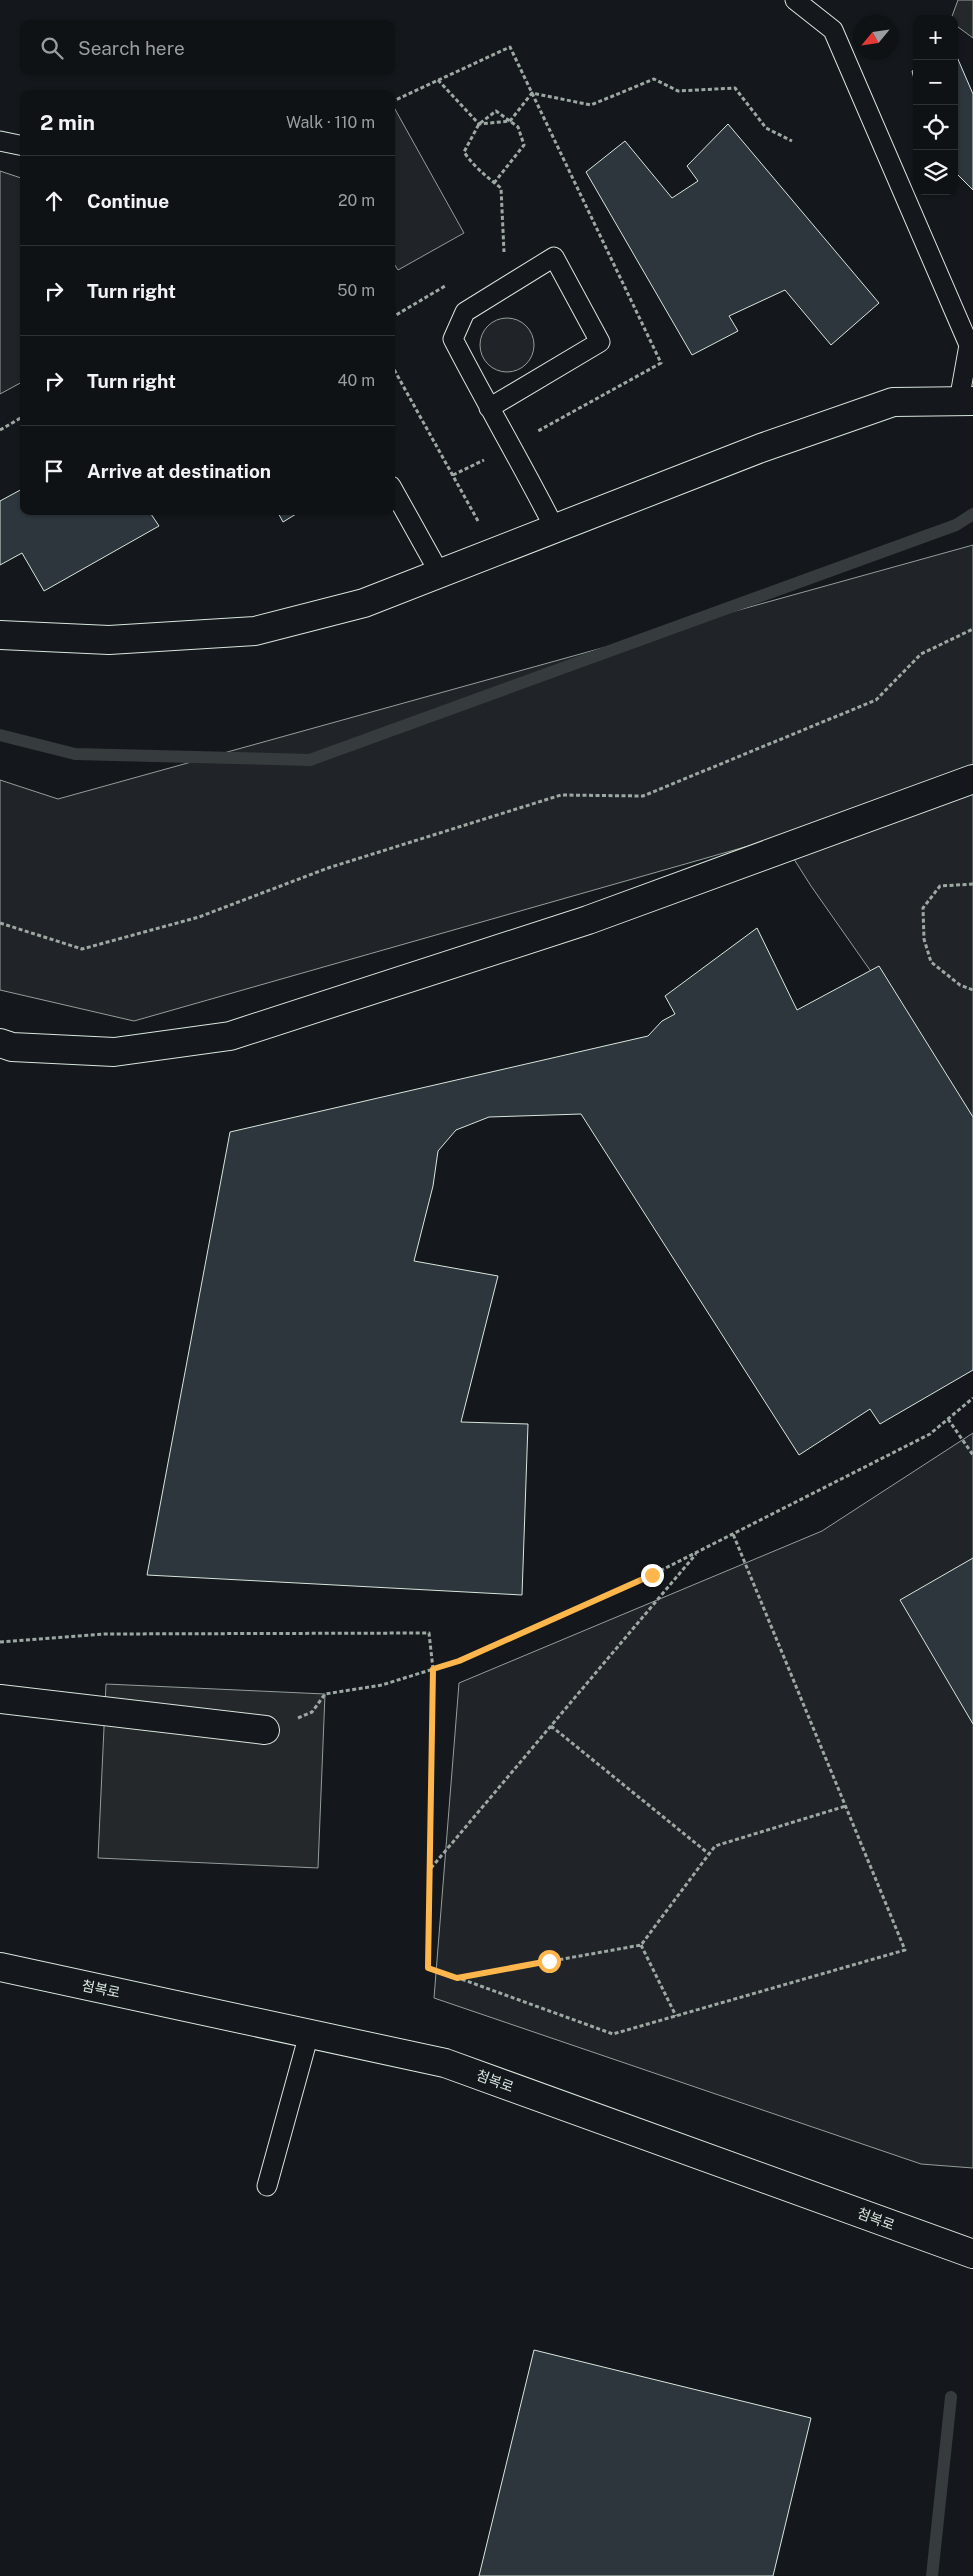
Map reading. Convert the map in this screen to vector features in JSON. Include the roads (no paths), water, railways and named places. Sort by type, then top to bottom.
[{"type":"street","points":[[0,635],[109,640],[255,631],[364,603],[761,448],[893,402],[966,401]]},
{"type":"street","points":[[0,1043],[12,1047],[114,1052],[230,1036],[588,920],[973,779]]},
{"type":"street","points":[[0,1699],[265,1730]]},
{"type":"street","name":"첨복로","points":[[0,1967],[445,2063],[973,2254]]},
{"type":"lane","points":[[795,0],[833,30],[969,345],[966,401]]},
{"type":"lane","points":[[0,141],[20,145]]},
{"type":"lane","points":[[489,408],[600,342],[554,258],[465,312],[453,339],[489,408],[512,445],[555,529]]},
{"type":"lane","points":[[395,493],[440,574]]},
{"type":"lane","points":[[267,2186],[309,2034]]},
{"type":"waterway","points":[[0,735],[75,754],[310,760],[956,525],[973,514]]},
{"type":"waterway","points":[[932,2576],[951,2397]]}]
